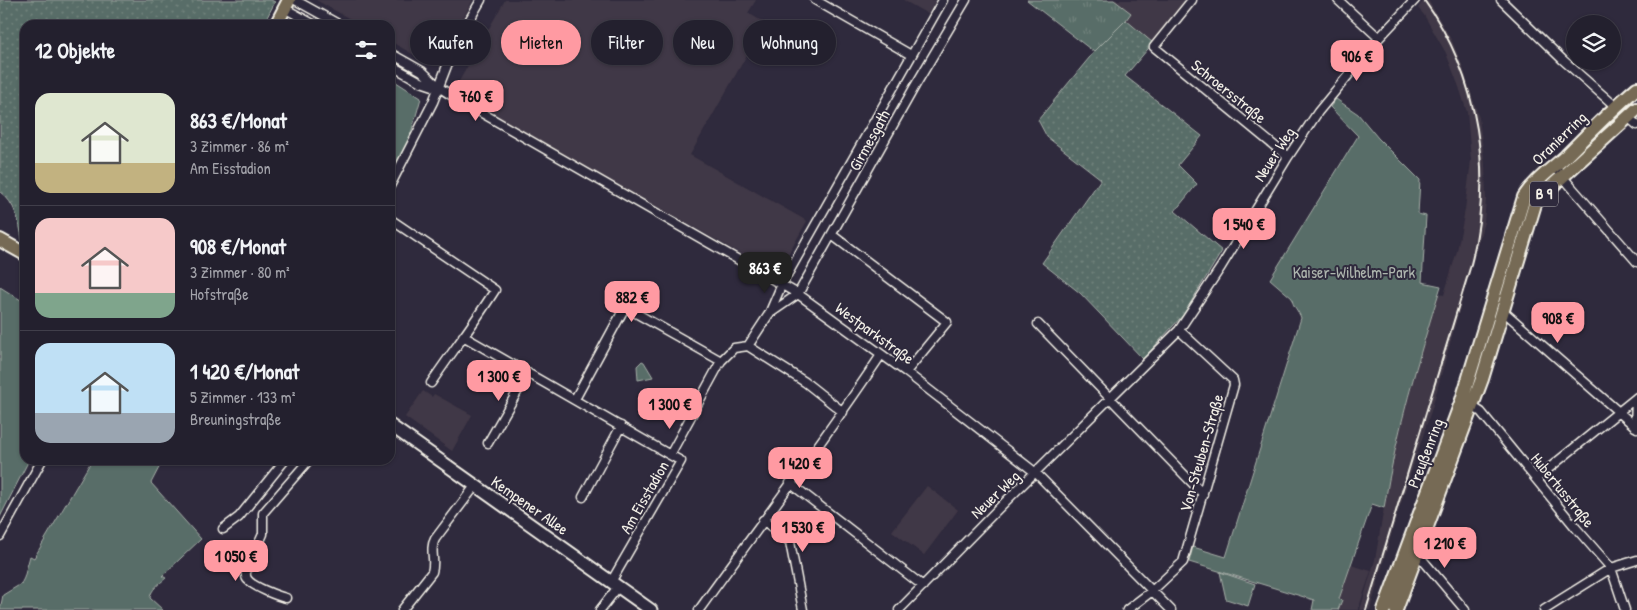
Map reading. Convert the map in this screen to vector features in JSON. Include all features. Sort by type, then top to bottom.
[{"type":"main road","points":[[279,20],[287,4]]},
{"type":"main road","name":"Oranierring","points":[[1496,308],[1521,203],[1527,192],[1615,106],[1637,88]]},
{"type":"main road","name":"Oranierring","points":[[1496,308],[1535,204],[1563,177],[1634,117]]},
{"type":"main road","points":[[0,240],[20,251]]},
{"type":"main road","name":"Preußenring","points":[[1384,610],[1412,549],[1467,403],[1496,308]]},
{"type":"main road","name":"Preußenring","points":[[1396,610],[1412,549]]},
{"type":"street","points":[[295,0],[331,20]]},
{"type":"street","points":[[395,177],[440,88],[455,45],[481,0]]},
{"type":"street","points":[[815,0],[911,55]]},
{"type":"street","name":"Girmesgath","points":[[782,284],[943,0]]},
{"type":"street","name":"Girmesgath","points":[[798,294],[966,0]]},
{"type":"street","name":"Schroersstraße","points":[[1192,0],[1154,47],[1288,157]]},
{"type":"street","points":[[1338,0],[1379,38]]},
{"type":"street","name":"Neuer Weg","points":[[899,610],[908,607],[923,586],[998,509],[1179,330],[1221,267],[1288,157],[1330,97],[1379,38],[1415,0]]},
{"type":"street","points":[[1501,0],[1563,60],[1615,106]]},
{"type":"street","points":[[287,4],[308,20]]},
{"type":"street","name":"Westparkstraße","points":[[395,56],[422,71],[440,88]]},
{"type":"street","name":"Westparkstraße","points":[[395,68],[421,82],[440,88],[798,294],[906,372],[1036,473],[1171,610]]},
{"type":"street","points":[[1554,167],[1637,262]]},
{"type":"street","points":[[395,222],[495,290],[431,384]]},
{"type":"street","points":[[832,235],[948,322],[906,372]]},
{"type":"street","points":[[782,284],[769,314],[748,346],[805,382],[843,412]]},
{"type":"street","points":[[769,314],[798,294]]},
{"type":"street","points":[[575,399],[625,307],[720,361]]},
{"type":"street","points":[[1496,308],[1636,428]]},
{"type":"street","points":[[1038,324],[1203,494]]},
{"type":"street","name":"Von-Steuben-Straße","points":[[1152,591],[1183,562],[1234,385],[1233,380],[1179,330]]},
{"type":"street","points":[[463,336],[670,455]]},
{"type":"street","name":"Am Eisstadion","points":[[615,584],[681,461],[670,455],[720,361],[734,348],[748,346]]},
{"type":"street","points":[[699,610],[843,412],[881,355]]},
{"type":"street","points":[[488,442],[528,373]]},
{"type":"street","points":[[1536,478],[1637,397]]},
{"type":"street","points":[[1636,428],[1637,397]]},
{"type":"street","name":"Hubertusstraße","points":[[1467,403],[1481,412],[1611,568],[1625,610]]},
{"type":"street","points":[[583,496],[621,426]]},
{"type":"street","name":"Kempener Allee","points":[[395,429],[651,610]]},
{"type":"street","points":[[0,536],[39,465]]},
{"type":"street","points":[[223,529],[239,517],[281,465]]},
{"type":"street","points":[[286,598],[275,596],[249,582],[246,572],[263,534],[263,513],[305,465]]},
{"type":"street","points":[[790,483],[923,586]]},
{"type":"street","points":[[402,610],[432,572],[434,566],[432,547],[435,539],[475,486]]},
{"type":"street","points":[[763,520],[790,542],[803,610]]},
{"type":"street","points":[[1412,549],[1465,610]]},
{"type":"street","points":[[1544,610],[1611,568],[1637,560]]},
{"type":"street","points":[[600,610],[615,584]]},
{"type":"street","points":[[1127,610],[1152,591]]},
{"type":"shaded area","points":[[316,0],[473,0],[462,20],[410,20],[410,52],[395,44],[395,20],[352,20]]},
{"type":"shaded area","points":[[505,0],[756,0],[748,13],[760,20],[743,20],[743,62],[690,155],[807,221],[777,274],[453,92],[468,65],[491,65],[491,25]]},
{"type":"shaded area","points":[[903,0],[936,0],[928,14]]},
{"type":"shaded area","points":[[1114,0],[1185,0],[1153,43],[1126,20],[1130,13]]},
{"type":"shaded area","points":[[1424,0],[1428,0],[1452,41],[1479,118],[1485,164],[1486,200],[1484,222],[1432,408],[1395,522],[1370,610],[1360,610],[1375,560],[1392,461],[1418,361],[1438,294],[1444,295],[1457,251],[1465,210],[1471,160],[1467,112],[1446,53],[1418,8]]},
{"type":"shaded area","points":[[423,391],[432,397],[434,394],[472,415],[452,451],[405,417]]},
{"type":"shaded area","points":[[927,486],[958,510],[924,555],[892,531]]},
{"type":"shaded area","points":[[1351,565],[1371,571],[1358,610],[1338,610],[1341,600],[1339,599]]},
{"type":"green space","points":[[0,0],[271,0],[275,2],[266,20],[20,20],[20,227],[13,207],[0,192]]},
{"type":"green space","points":[[1027,0],[1114,0],[1131,13],[1094,52]]},
{"type":"green space","points":[[1126,20],[1153,43],[1125,76],[1202,136],[1178,165],[1197,184],[1175,211],[1222,251],[1183,315],[1143,359],[1080,293],[1042,263],[1101,179],[1047,137],[1038,120],[1094,52]]},
{"type":"green space","points":[[395,81],[421,98],[402,165],[395,175]]},
{"type":"green space","name":"Kaiser-Wilhelm-Park","points":[[1336,99],[1358,114],[1378,138],[1420,180],[1418,214],[1426,216],[1422,282],[1441,286],[1408,396],[1384,508],[1372,504],[1339,599],[1342,600],[1338,610],[1312,610],[1314,600],[1189,562],[1193,547],[1226,557],[1301,318],[1293,304],[1292,298],[1270,279],[1358,136],[1330,107]]},
{"type":"green space","points":[[0,287],[20,300],[20,465],[26,465],[0,517]]},
{"type":"green space","points":[[642,361],[653,377],[638,380],[637,366]]},
{"type":"green space","points":[[89,465],[160,465],[151,483],[201,539],[162,576],[166,578],[152,592],[150,598],[163,610],[0,610],[3,595],[21,584],[30,556],[34,558]]},
{"type":"green space","points":[[1220,572],[1255,584],[1248,606],[1226,599]]},
{"type":"railway","points":[[1366,610],[1470,268],[1477,234],[1481,199],[1481,164],[1477,129],[1469,95],[1458,62],[1443,30],[1424,0]]}]
